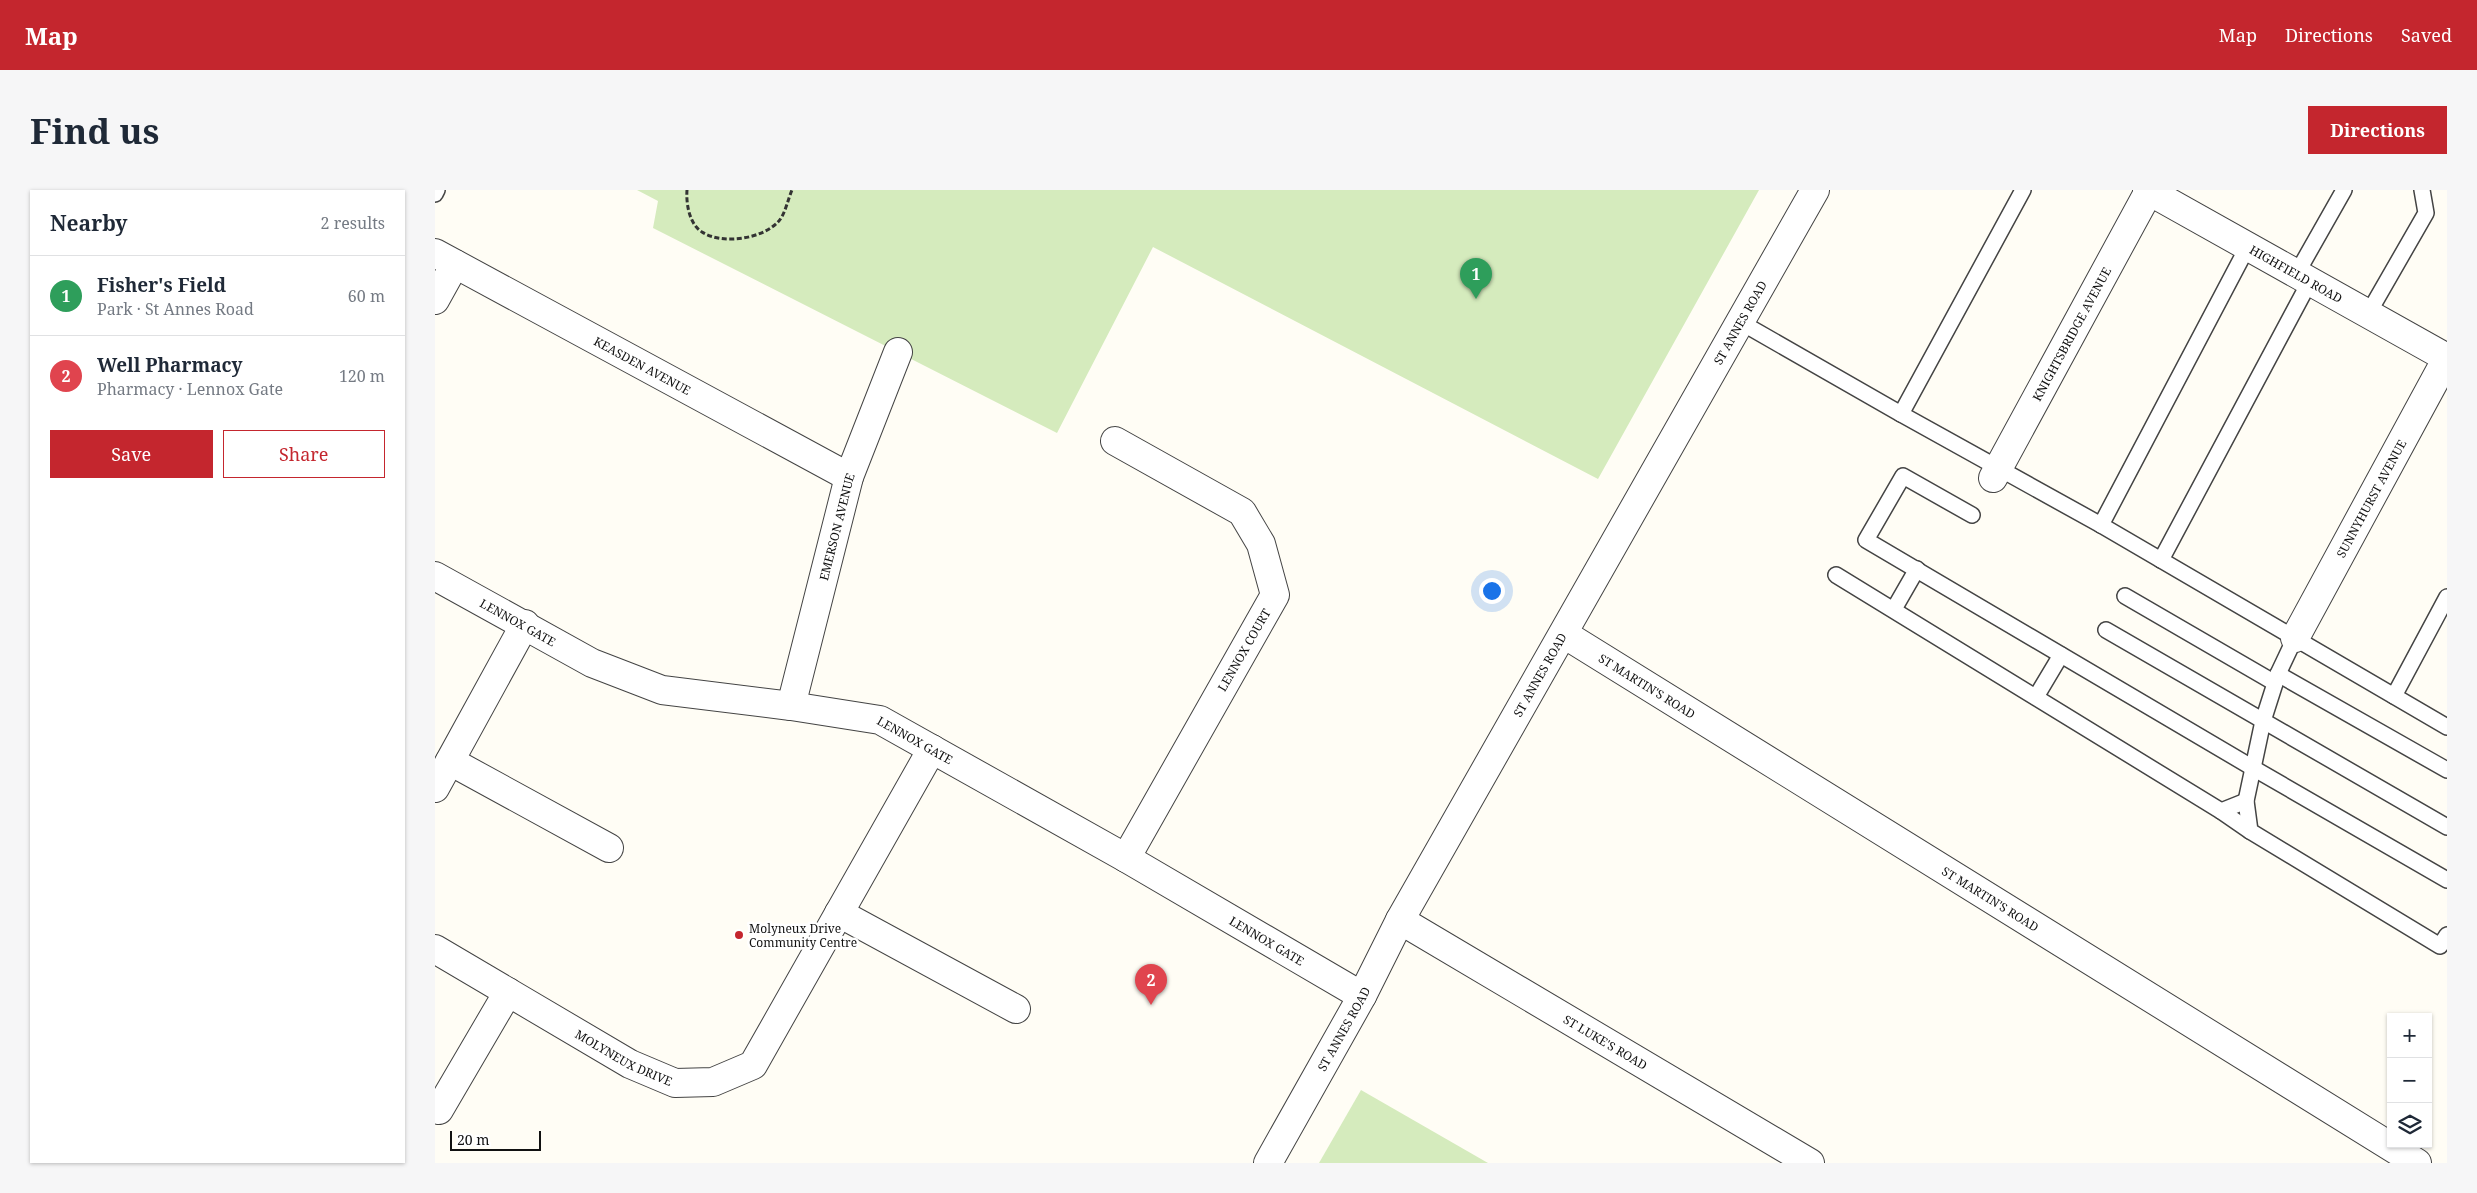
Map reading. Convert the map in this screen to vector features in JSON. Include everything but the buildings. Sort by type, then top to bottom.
[{"type":"street","name":"ST ANNES ROAD","points":[[1268,1163],[1362,996],[1400,920],[1565,634],[1629,516],[1742,323],[1815,190]]},
{"type":"street","name":"HIGHFIELD ROAD","points":[[2148,191],[2447,358]]},
{"type":"street","name":"KNIGHTSBRIDGE AVENUE","points":[[1996,473],[2148,191]]},
{"type":"street","points":[[435,300],[445,259]]},
{"type":"street","name":"KEASDEN AVENUE","points":[[445,259],[849,477]]},
{"type":"street","name":"EMERSON AVENUE","points":[[791,706],[849,477],[898,352]]},
{"type":"street","name":"SUNNYHURST AVENUE","points":[[2295,638],[2447,358]]},
{"type":"street","name":"LENNOX COURT","points":[[1115,441],[1242,512],[1261,544],[1275,595],[1127,858]]},
{"type":"street","name":"LENNOX GATE","points":[[435,576],[592,662],[662,690],[791,706],[881,720],[1127,858],[1362,996]]},
{"type":"street","points":[[435,788],[525,624]]},
{"type":"street","name":"ST MARTIN'S ROAD","points":[[1565,634],[2417,1163]]},
{"type":"street","name":"MOLYNEUX DRIVE","points":[[435,948],[630,1064],[675,1083],[713,1082],[753,1065],[932,749]]},
{"type":"street","points":[[450,761],[609,848]]},
{"type":"street","points":[[839,913],[1016,1009]]},
{"type":"street","name":"ST LUKE'S ROAD","points":[[1400,920],[1810,1163]]},
{"type":"street","points":[[439,1110],[508,992]]},
{"type":"lane","points":[[435,194],[437,190]]},
{"type":"lane","points":[[1901,414],[2023,190]]},
{"type":"lane","points":[[2161,560],[2304,277],[2343,190]]},
{"type":"lane","points":[[2368,314],[2427,213],[2422,190]]},
{"type":"lane","points":[[2101,525],[2248,246]]},
{"type":"lane","points":[[1742,323],[1901,414],[1996,473],[2101,525],[2447,727]]},
{"type":"lane","points":[[1972,515],[1903,476],[1866,540],[2447,880]]},
{"type":"lane","points":[[1893,609],[1917,569]]},
{"type":"lane","points":[[1835,575],[2440,946],[2447,935]]},
{"type":"lane","points":[[2125,596],[2447,770]]},
{"type":"lane","points":[[2394,696],[2447,597]]},
{"type":"lane","points":[[2106,630],[2447,827]]},
{"type":"lane","points":[[2250,831],[2246,801],[2263,721],[2277,679],[2295,638]]},
{"type":"lane","points":[[2036,697],[2061,655]]},
{"type":"lane","points":[[2221,811],[2246,801]]},
{"type":"path","points":[[687,190],[690,217],[702,232],[727,240],[750,238],[778,222],[792,190]]},
{"type":"green space","points":[[637,190],[1759,190],[1598,479],[1153,247],[1057,433],[653,228],[658,201]]},
{"type":"green space","points":[[1361,1090],[1488,1163],[1319,1163]]},
{"type":"place","name":"Fisher's Field","points":[[1476,299]]},
{"type":"place","name":"Molyneux Drive Community Centre","points":[[739,935]]},
{"type":"place","name":"Well Pharmacy","points":[[1151,1005]]}]
